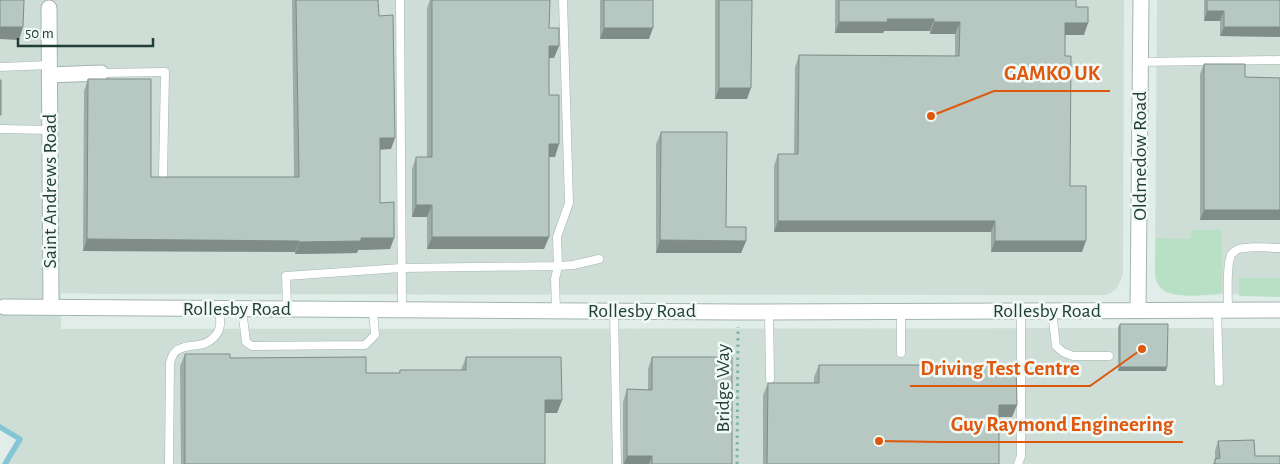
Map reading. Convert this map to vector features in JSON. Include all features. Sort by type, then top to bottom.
[{"type":"street","name":"Oldmedow Road","points":[[1138,311],[1141,0]]},
{"type":"street","name":"Saint Andrews Road","points":[[49,8],[51,307]]},
{"type":"street","points":[[50,70],[101,74]]},
{"type":"street","name":"Rollesby Road","points":[[4,307],[738,312],[1280,310]]},
{"type":"lane","points":[[400,0],[402,310]]},
{"type":"lane","points":[[556,311],[557,237],[569,203],[563,0]]},
{"type":"lane","points":[[1140,62],[1280,60]]},
{"type":"lane","points":[[0,67],[50,70]]},
{"type":"lane","points":[[101,74],[165,72],[163,176]]},
{"type":"lane","points":[[0,129],[50,130]]},
{"type":"lane","points":[[1220,382],[1223,310],[1229,260],[1234,252],[1244,248],[1280,248]]},
{"type":"lane","points":[[287,309],[286,276],[401,268],[558,266],[573,265],[599,259]]},
{"type":"lane","points":[[169,464],[170,363],[174,353],[181,349],[190,345],[200,345],[213,339],[220,325],[218,308]]},
{"type":"lane","points":[[242,308],[246,342],[252,346],[365,345],[374,335],[373,310]]},
{"type":"lane","points":[[614,311],[617,464]]},
{"type":"lane","points":[[1018,464],[1021,456],[1021,311]]},
{"type":"lane","points":[[1052,311],[1056,346],[1063,352],[1073,356],[1109,356]]},
{"type":"lane","points":[[769,312],[770,379]]},
{"type":"lane","points":[[900,312],[901,353]]},
{"type":"path","name":"Bridge Way","points":[[737,464],[738,312]]},
{"type":"shaded area","points":[[0,0],[1124,0],[1123,273],[1117,288],[1106,295],[61,293],[61,329],[1280,328],[1280,464],[5,464],[20,440],[0,427]]},
{"type":"shaded area","points":[[1157,0],[1280,0],[1280,295],[1178,295],[1166,292],[1157,282],[1155,275]]},
{"type":"green space","points":[[1192,230],[1222,230],[1222,290],[1219,294],[1185,296],[1168,292],[1161,288],[1157,282],[1155,266],[1156,238],[1190,239]]},
{"type":"green space","points":[[1239,278],[1280,278],[1280,297],[1239,296]]},
{"type":"building","points":[[0,0],[24,0],[23,27],[0,27]]},
{"type":"building","points":[[296,0],[378,0],[379,16],[393,15],[395,138],[380,138],[380,203],[394,202],[394,238],[361,238],[361,241],[299,242],[87,239],[88,79],[151,79],[151,177],[299,177]]},
{"type":"building","points":[[432,0],[550,0],[549,28],[559,28],[559,46],[549,46],[549,95],[559,95],[559,144],[549,144],[549,237],[432,237],[432,205],[416,205],[416,157],[432,157]]},
{"type":"building","points":[[604,0],[653,0],[653,28],[604,28]]},
{"type":"building","points":[[719,0],[752,0],[751,88],[719,88]]},
{"type":"building","points":[[839,0],[1076,0],[1076,7],[1088,7],[1088,23],[1065,23],[1065,56],[1071,56],[1070,186],[1086,186],[1086,241],[995,241],[995,221],[778,221],[778,154],[798,154],[799,55],[959,56],[960,22],[934,22],[934,19],[887,19],[888,22],[839,22]]},
{"type":"building","points":[[1207,0],[1280,0],[1280,27],[1224,27],[1224,11],[1207,11]]},
{"type":"building","points":[[1204,64],[1245,64],[1245,77],[1280,78],[1280,210],[1204,210]]},
{"type":"building","points":[[1,80],[1,115],[0,115]]},
{"type":"building","points":[[661,132],[727,132],[726,227],[746,227],[746,241],[660,240]]},
{"type":"building","points":[[1120,324],[1168,324],[1167,367],[1120,367]]},
{"type":"building","points":[[185,354],[230,354],[230,358],[366,357],[366,373],[400,373],[400,370],[466,370],[466,357],[561,357],[562,400],[545,400],[545,464],[185,464]]},
{"type":"building","points":[[652,357],[732,357],[732,464],[652,464],[652,456],[627,456],[627,389],[652,390]]},
{"type":"building","points":[[819,365],[1016,365],[1017,405],[999,405],[999,464],[767,464],[768,383],[819,383]]},
{"type":"building","points":[[1254,440],[1255,456],[1280,456],[1280,464],[1215,464],[1215,459],[1220,458],[1218,441]]},
{"type":"waterway","points":[[0,427],[20,439],[5,464]]},
{"type":"place","name":"GAMKO UK","points":[[931,116]]},
{"type":"place","name":"Driving Test Centre","points":[[1142,349]]},
{"type":"place","name":"Guy Raymond Engineering","points":[[879,441]]}]
